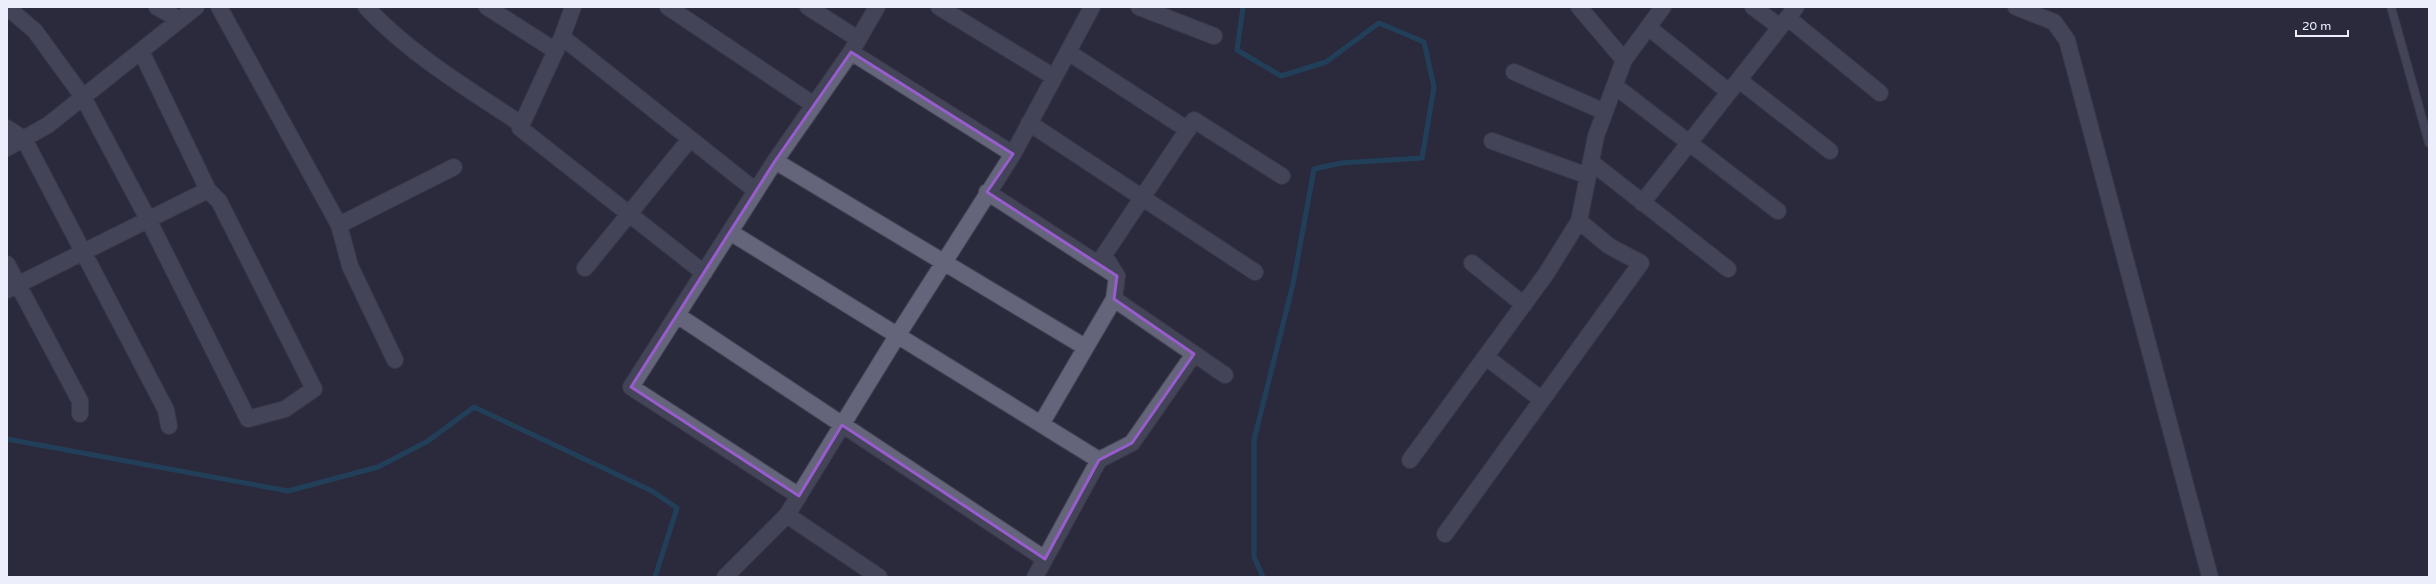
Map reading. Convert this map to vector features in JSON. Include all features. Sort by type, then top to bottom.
[{"type":"street","points":[[7,7],[36,31],[83,97],[148,219],[248,419],[285,409],[314,389],[219,202],[208,190],[141,51]]},
{"type":"street","points":[[156,7],[180,20]]},
{"type":"street","points":[[7,148],[48,125],[196,7]]},
{"type":"street","points":[[219,7],[339,225],[350,266],[395,360]]},
{"type":"street","points":[[366,7],[389,32],[411,49],[521,124]]},
{"type":"street","points":[[487,7],[559,44],[690,139],[756,191]]},
{"type":"street","points":[[573,7],[559,44],[520,128],[704,274]]},
{"type":"street","points":[[668,7],[814,105]]},
{"type":"street","points":[[808,7],[854,45],[1013,154]]},
{"type":"street","points":[[799,496],[631,387],[775,161],[854,45],[877,7]]},
{"type":"street","points":[[939,7],[1054,76]]},
{"type":"street","points":[[725,577],[787,515],[943,262],[1013,154],[1092,7]]},
{"type":"street","points":[[1139,7],[1214,36]]},
{"type":"street","points":[[1579,7],[1624,60]]},
{"type":"street","points":[[1410,460],[1546,274],[1579,221],[1589,169],[1605,112],[1624,60],[1663,7]]},
{"type":"street","points":[[1753,7],[1788,17],[1880,93]]},
{"type":"street","points":[[2016,7],[2054,22],[2067,40],[2210,577]]},
{"type":"street","points":[[1642,203],[1788,17]]},
{"type":"street","points":[[1648,26],[1830,151]]},
{"type":"street","points":[[1068,52],[1188,130]]},
{"type":"street","points":[[1514,72],[1605,112]]},
{"type":"street","points":[[1614,86],[1690,142],[1778,211]]},
{"type":"street","points":[[1041,424],[1114,299],[1117,276],[1104,255],[1194,120],[1282,176]]},
{"type":"street","points":[[1029,123],[1255,272]]},
{"type":"street","points":[[7,128],[24,139],[166,410],[169,426]]},
{"type":"street","points":[[585,268],[690,139]]},
{"type":"street","points":[[1492,141],[1589,169],[1642,203],[1728,269]]},
{"type":"street","points":[[775,161],[1085,347]]},
{"type":"street","points":[[339,225],[454,167]]},
{"type":"street","points":[[13,287],[208,190]]},
{"type":"street","points":[[988,192],[1117,276]]},
{"type":"street","points":[[1445,534],[1641,263],[1608,246],[1579,221]]},
{"type":"street","points":[[730,232],[1099,460]]},
{"type":"street","points":[[1472,263],[1524,305]]},
{"type":"street","points":[[7,264],[13,287],[80,402],[80,414]]},
{"type":"street","points":[[1114,299],[1225,375]]},
{"type":"street","points":[[677,315],[1045,559]]},
{"type":"street","points":[[1035,577],[1099,460],[1132,443],[1194,354]]},
{"type":"street","points":[[1486,357],[1542,400]]},
{"type":"street","points":[[787,515],[879,577]]},
{"type":"lane","points":[[2391,7],[2429,143]]},
{"type":"highlighted area","points":[[851,52],[1013,154],[987,192],[1117,276],[1114,299],[1194,354],[1132,443],[1099,460],[1045,559],[842,425],[799,496],[631,387],[775,161]]},
{"type":"waterway","points":[[1243,7],[1237,50],[1281,76],[1326,62],[1379,23],[1424,42],[1434,87],[1422,158],[1341,163],[1314,169],[1293,284],[1254,440],[1254,557],[1263,577]]},
{"type":"waterway","points":[[7,439],[288,491],[378,467],[428,441],[474,407],[652,491],[677,508],[655,577]]}]
